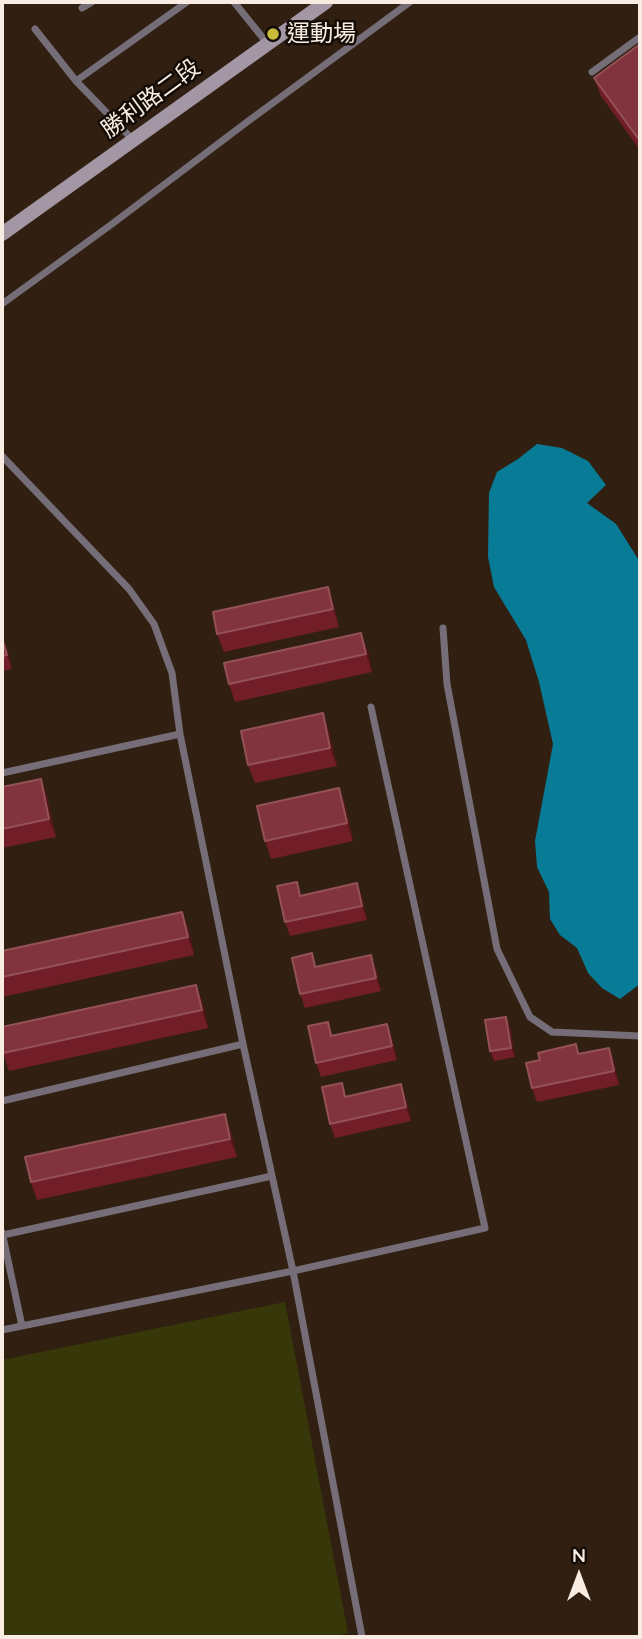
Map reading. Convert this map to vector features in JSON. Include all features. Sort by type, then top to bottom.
[{"type":"main road","name":"勝利路二段","points":[[2,234],[326,2]]},
{"type":"lane","points":[[82,8],[92,2]]},
{"type":"lane","points":[[76,81],[187,2]]},
{"type":"lane","points":[[234,2],[267,43]]},
{"type":"lane","points":[[2,304],[410,2]]},
{"type":"lane","points":[[35,30],[76,81],[134,140]]},
{"type":"lane","points":[[592,72],[640,37]]},
{"type":"lane","points":[[2,456],[129,589],[154,624],[172,673],[180,734],[243,1044],[293,1271],[362,1637]]},
{"type":"lane","points":[[443,628],[447,684],[497,950],[530,1017],[552,1032],[640,1036]]},
{"type":"lane","points":[[2,1330],[293,1271],[485,1228],[371,707]]},
{"type":"lane","points":[[2,773],[180,734]]},
{"type":"lane","points":[[2,1101],[243,1044]]},
{"type":"lane","points":[[22,1326],[2,1233],[272,1175]]},
{"type":"shaded area","points":[[285,1302],[348,1633],[331,1637],[2,1637],[2,1360]]},
{"type":"water","points":[[537,444],[562,448],[588,461],[606,485],[587,503],[616,524],[640,562],[640,984],[620,999],[602,988],[588,973],[577,948],[560,935],[550,919],[549,892],[537,867],[535,841],[553,744],[526,640],[494,587],[488,557],[489,493],[497,472]]},
{"type":"building","points":[[640,44],[640,141],[594,78]]},
{"type":"building","points":[[328,587],[333,609],[217,634],[213,612]]},
{"type":"building","points":[[361,633],[366,654],[229,684],[224,663]]},
{"type":"building","points":[[2,638],[7,655],[2,656]]},
{"type":"building","points":[[323,713],[330,748],[248,765],[241,731]]},
{"type":"building","points":[[41,779],[49,819],[2,829],[2,787]]},
{"type":"building","points":[[339,788],[347,823],[265,841],[257,806]]},
{"type":"building","points":[[297,882],[300,896],[357,883],[362,906],[285,922],[277,886]]},
{"type":"building","points":[[182,912],[188,937],[2,977],[2,951]]},
{"type":"building","points":[[312,953],[315,967],[371,955],[376,978],[300,994],[292,958]]},
{"type":"building","points":[[196,985],[202,1010],[3,1053],[2,1027]]},
{"type":"building","points":[[506,1017],[511,1048],[490,1051],[485,1020]]},
{"type":"building","points":[[328,1022],[331,1036],[387,1024],[392,1046],[316,1063],[308,1026]]},
{"type":"building","points":[[576,1044],[578,1054],[609,1048],[614,1071],[532,1088],[526,1063],[540,1060],[538,1053]]},
{"type":"building","points":[[342,1083],[345,1097],[401,1084],[406,1107],[330,1124],[322,1087]]},
{"type":"building","points":[[225,1114],[230,1139],[31,1182],[25,1157]]},
{"type":"place","name":"運動場","points":[[273,34]]}]
